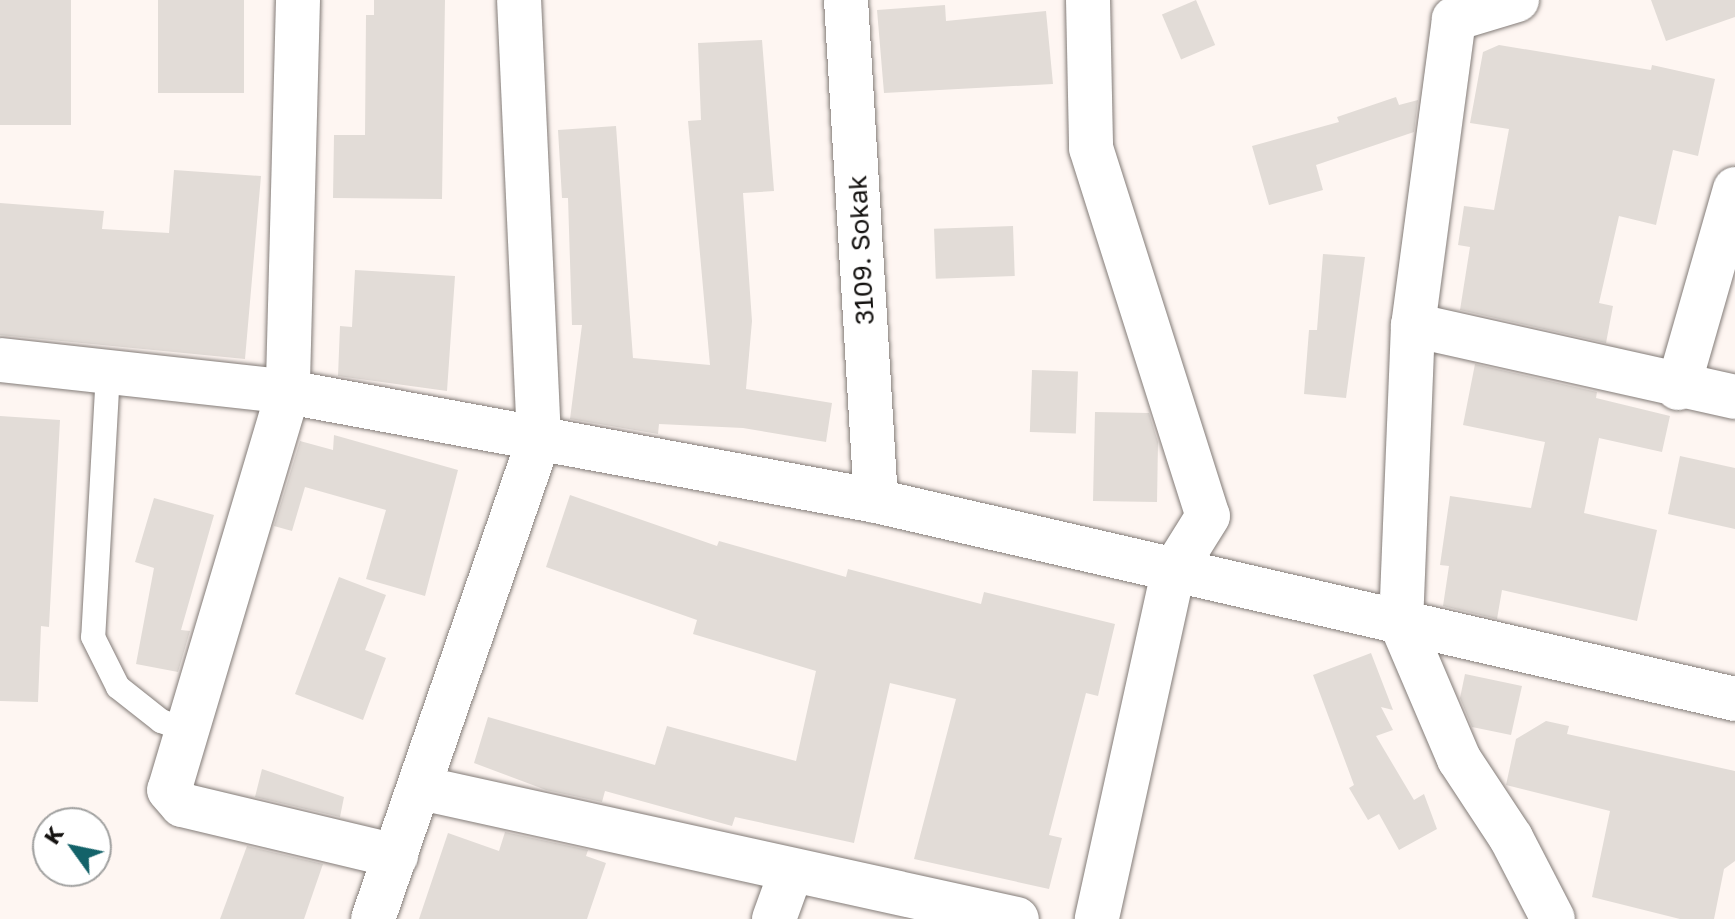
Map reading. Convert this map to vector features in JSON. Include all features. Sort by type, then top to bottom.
[{"type":"street","points":[[298,0],[288,392],[169,790],[182,805],[396,856]]},
{"type":"street","points":[[373,919],[421,788],[539,439],[519,0]]},
{"type":"street","name":"3109. Sokak","points":[[846,0],[876,501]]},
{"type":"street","points":[[1088,0],[1091,148],[1208,516],[1173,572],[1097,919]]},
{"type":"street","points":[[1517,0],[1454,19],[1413,325],[1401,623],[1459,759],[1511,838],[1553,919]]},
{"type":"street","points":[[1678,388],[1735,189]]},
{"type":"street","points":[[1413,325],[1678,388],[1735,397]]},
{"type":"street","points":[[0,360],[288,392],[876,501],[1173,572],[1735,699]]},
{"type":"street","points":[[421,788],[791,872],[1017,919]]},
{"type":"street","points":[[774,919],[791,872]]},
{"type":"lane","points":[[108,372],[93,637],[118,687],[161,721],[186,730]]},
{"type":"building","points":[[0,0],[71,0],[71,125],[0,125]]},
{"type":"building","points":[[158,0],[244,0],[244,93],[158,93]]},
{"type":"building","points":[[374,0],[445,0],[442,199],[333,198],[334,135],[365,135],[366,15],[374,15]]},
{"type":"building","points":[[1196,0],[1215,45],[1181,60],[1162,14]]},
{"type":"building","points":[[1651,0],[1735,0],[1735,17],[1666,41]]},
{"type":"building","points":[[945,5],[946,21],[1046,11],[1053,84],[884,93],[877,10]]},
{"type":"building","points":[[762,40],[774,191],[743,193],[752,321],[746,389],[832,403],[826,442],[743,428],[659,424],[658,434],[570,419],[582,325],[572,325],[568,198],[562,198],[558,130],[616,126],[633,358],[710,365],[688,121],[701,120],[698,43]]},
{"type":"building","points":[[1499,45],[1651,70],[1652,65],[1715,79],[1698,156],[1673,150],[1656,225],[1619,216],[1599,303],[1613,306],[1606,343],[1460,310],[1470,247],[1458,245],[1464,206],[1494,210],[1509,129],[1470,123],[1483,52]]},
{"type":"building","points":[[1396,97],[1399,105],[1418,100],[1414,132],[1316,165],[1323,190],[1269,205],[1252,146],[1339,122],[1337,117]]},
{"type":"building","points":[[174,170],[261,176],[245,359],[0,335],[0,203],[104,211],[102,229],[169,233]]},
{"type":"building","points":[[1013,226],[1015,276],[936,279],[934,229]]},
{"type":"building","points":[[1323,254],[1365,257],[1346,398],[1304,394],[1309,330],[1317,330]]},
{"type":"building","points":[[355,270],[455,276],[447,391],[338,376],[340,326],[352,327]]},
{"type":"building","points":[[1475,364],[1597,392],[1596,398],[1670,416],[1662,452],[1599,438],[1584,513],[1657,530],[1637,621],[1502,590],[1497,619],[1443,606],[1449,566],[1440,565],[1450,496],[1531,508],[1545,442],[1463,425]]},
{"type":"building","points":[[1032,370],[1078,372],[1076,434],[1030,432]]},
{"type":"building","points":[[1095,412],[1149,413],[1158,442],[1157,502],[1093,501]]},
{"type":"building","points":[[0,416],[60,420],[49,627],[41,626],[38,702],[0,701]]},
{"type":"building","points":[[334,435],[458,470],[425,596],[366,579],[386,510],[305,487],[292,531],[274,526],[300,441],[333,450]]},
{"type":"building","points":[[1680,456],[1735,468],[1735,529],[1668,514]]},
{"type":"building","points":[[570,495],[717,546],[719,541],[846,577],[848,569],[981,604],[984,592],[1115,624],[1098,696],[1086,693],[1049,835],[1062,838],[1049,889],[914,859],[956,699],[890,683],[854,843],[735,817],[732,826],[605,791],[602,802],[546,790],[474,763],[488,717],[655,765],[667,726],[796,761],[816,671],[693,634],[697,620],[546,567]]},
{"type":"building","points":[[154,498],[214,515],[181,630],[190,631],[178,672],[136,664],[154,568],[135,562]]},
{"type":"building","points":[[339,577],[386,595],[365,650],[386,658],[363,720],[295,694]]},
{"type":"building","points":[[1371,653],[1393,710],[1381,707],[1393,730],[1376,736],[1414,800],[1424,794],[1437,829],[1399,850],[1379,814],[1368,820],[1349,788],[1354,785],[1313,675]]},
{"type":"building","points":[[1465,674],[1522,686],[1511,735],[1472,727],[1460,698]]},
{"type":"building","points":[[1546,721],[1569,726],[1567,734],[1735,771],[1735,861],[1724,869],[1714,919],[1680,919],[1592,897],[1610,811],[1506,785],[1516,739]]},
{"type":"building","points":[[262,769],[344,797],[340,817],[255,797]]},
{"type":"building","points":[[505,832],[588,850],[586,856],[606,863],[587,919],[419,919],[448,833],[499,851]]},
{"type":"building","points":[[247,846],[323,864],[304,919],[220,919]]}]
